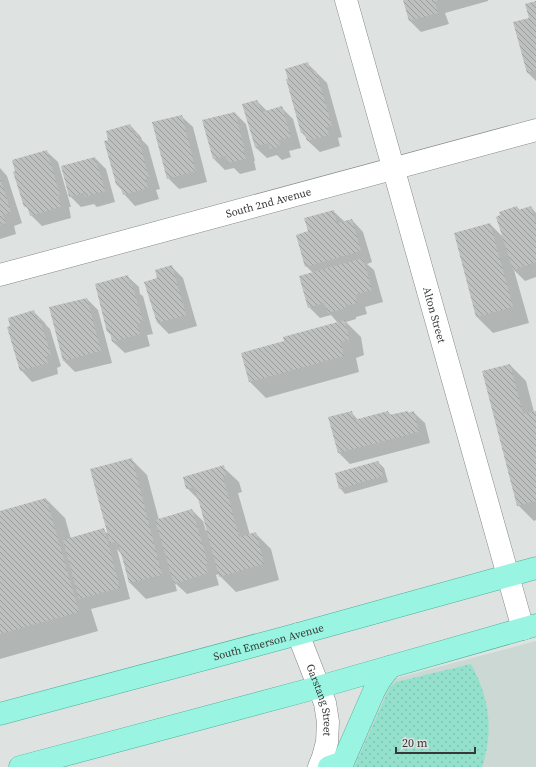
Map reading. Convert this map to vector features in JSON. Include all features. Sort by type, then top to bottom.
[{"type":"main road","name":"South Emerson Avenue","points":[[0,714],[536,568]]},
{"type":"main road","points":[[20,767],[319,688],[530,627]]},
{"type":"main road","points":[[329,767],[343,762],[374,691],[390,667]]},
{"type":"street","name":"Alton Street","points":[[346,0],[507,576],[530,627]]},
{"type":"street","name":"South 2nd Avenue","points":[[0,275],[536,130]]},
{"type":"street","name":"Garstang Street","points":[[298,634],[325,703],[328,722],[327,742],[324,757],[319,767]]},
{"type":"shaded area","points":[[536,641],[536,767],[349,767],[387,686],[393,679]]},
{"type":"green space","points":[[471,664],[480,682],[486,701],[487,710],[489,730],[482,767],[354,767],[390,687],[396,682]]},
{"type":"building","points":[[403,0],[440,0],[435,2],[438,13],[409,21]]},
{"type":"building","points":[[536,1],[536,70],[527,73],[513,22],[529,18],[525,4]]},
{"type":"building","points":[[308,62],[310,72],[316,71],[332,126],[327,127],[329,135],[307,141],[304,132],[301,133],[286,79],[288,79],[285,69]]},
{"type":"building","points":[[257,100],[262,112],[282,106],[291,137],[278,140],[280,146],[270,149],[268,143],[255,147],[242,104]]},
{"type":"building","points":[[235,112],[246,159],[228,163],[226,156],[213,159],[202,120]]},
{"type":"building","points":[[182,115],[196,171],[167,179],[152,122]]},
{"type":"building","points":[[130,124],[133,134],[137,133],[149,178],[145,179],[148,188],[123,195],[119,183],[116,184],[104,141],[108,140],[106,131]]},
{"type":"building","points":[[47,150],[60,195],[58,196],[61,207],[30,216],[27,206],[24,207],[13,172],[15,171],[12,160]]},
{"type":"building","points":[[95,157],[105,191],[85,197],[84,193],[69,197],[61,166]]},
{"type":"building","points":[[0,177],[11,212],[3,215],[6,223],[0,225]]},
{"type":"building","points":[[517,206],[518,210],[531,206],[536,223],[536,262],[513,270],[496,217],[500,215],[499,212]]},
{"type":"building","points":[[334,210],[337,223],[352,219],[361,251],[305,267],[296,235],[308,231],[304,218]]},
{"type":"building","points":[[490,223],[513,307],[476,317],[454,233]]},
{"type":"building","points":[[363,258],[372,290],[355,295],[357,303],[345,306],[346,308],[328,313],[324,303],[308,308],[299,276]]},
{"type":"building","points":[[172,265],[186,315],[157,323],[144,282],[157,278],[155,270]]},
{"type":"building","points":[[128,275],[143,322],[137,324],[140,334],[112,342],[110,332],[107,332],[95,284]]},
{"type":"building","points":[[87,298],[101,351],[63,361],[49,307]]},
{"type":"building","points":[[34,310],[36,318],[39,317],[51,355],[46,356],[48,363],[20,371],[7,327],[10,326],[8,318]]},
{"type":"building","points":[[345,320],[349,340],[340,342],[344,356],[249,382],[241,353],[284,341],[283,337]]},
{"type":"building","points":[[510,364],[523,414],[536,411],[536,501],[517,506],[482,371]]},
{"type":"building","points":[[352,411],[354,420],[388,411],[389,415],[414,411],[419,432],[338,453],[328,417]]},
{"type":"building","points":[[132,458],[162,575],[129,583],[118,542],[110,543],[90,469]]},
{"type":"building","points":[[378,461],[383,476],[339,489],[335,473]]},
{"type":"building","points":[[224,465],[226,476],[223,477],[239,537],[256,532],[264,564],[219,577],[195,487],[186,489],[183,477]]},
{"type":"building","points":[[46,498],[79,612],[0,634],[0,511]]},
{"type":"building","points":[[192,509],[208,563],[205,564],[208,573],[174,584],[155,520]]},
{"type":"building","points":[[104,528],[120,588],[79,599],[63,540]]}]
